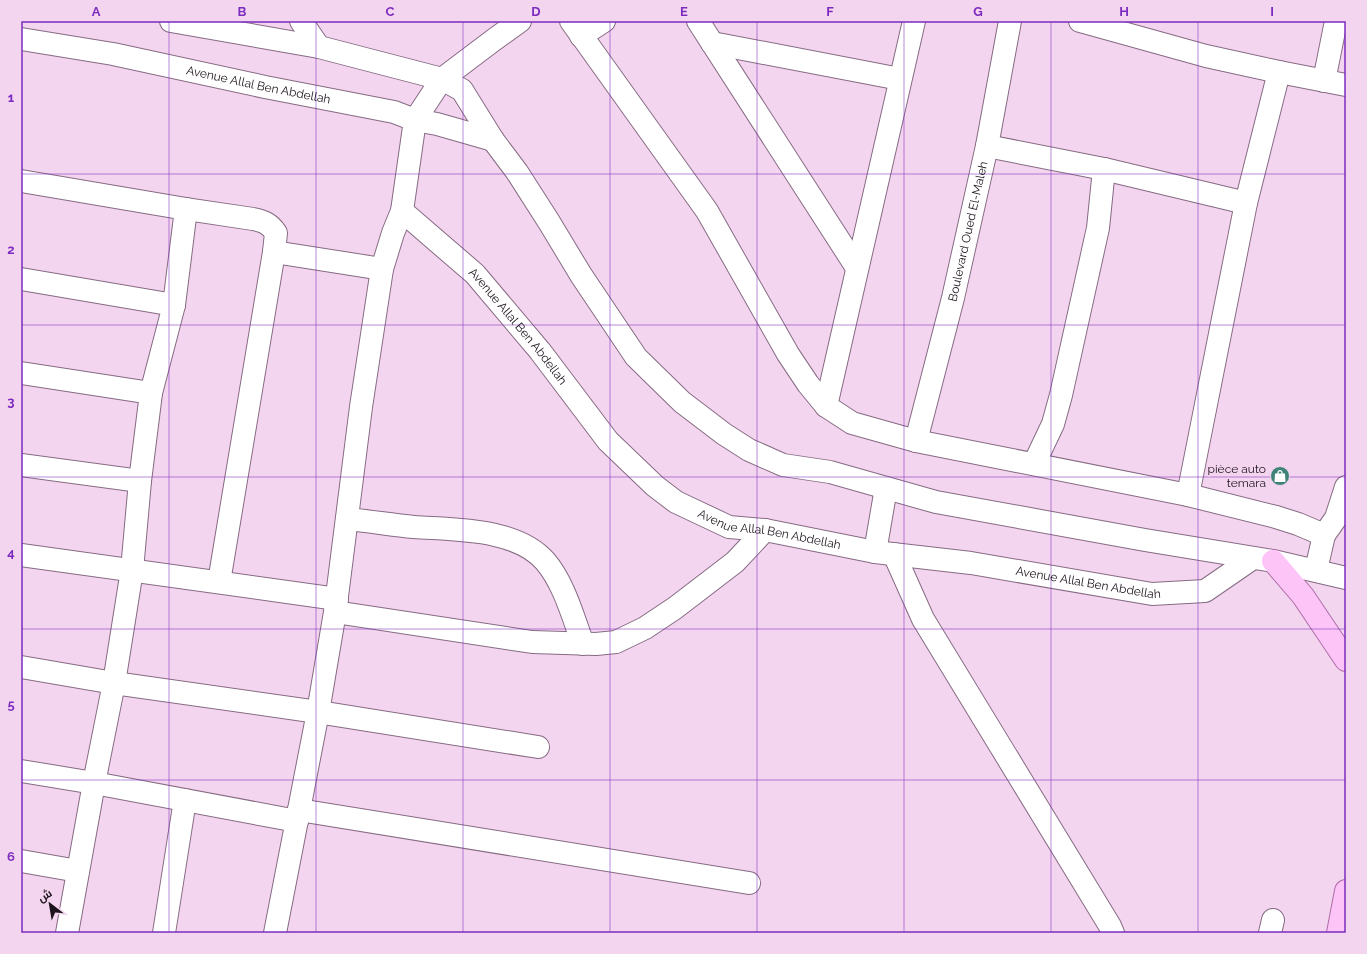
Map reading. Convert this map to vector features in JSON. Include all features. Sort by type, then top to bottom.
[{"type":"main road","points":[[1263,559],[1303,596],[1346,660]]},
{"type":"main road","points":[[1338,933],[1346,892]]},
{"type":"street","points":[[171,21],[319,46],[442,79],[462,90],[493,140],[517,172],[550,222],[581,275],[636,357],[682,402],[724,434],[749,450],[783,465],[830,472],[936,502],[1145,540],[1263,559],[1346,578]]},
{"type":"street","points":[[301,21],[319,46]]},
{"type":"street","points":[[275,933],[318,712],[336,606],[361,407],[382,269],[393,233],[402,211],[415,120],[442,79],[495,38],[520,21]]},
{"type":"street","points":[[604,21],[576,28],[707,211],[788,354],[808,384],[826,406],[852,423],[916,440],[1188,495],[1276,517],[1324,535]]},
{"type":"street","points":[[698,21],[857,268]]},
{"type":"street","points":[[826,406],[914,21]]},
{"type":"street","name":"Boulevard Oued El-Maleh","points":[[916,440],[953,298],[987,146],[1010,21]]},
{"type":"street","points":[[1080,21],[1206,56],[1346,85]]},
{"type":"street","points":[[1324,81],[1336,21]]},
{"type":"street","name":"Avenue Allal Ben Abdellah","points":[[21,39],[113,54],[265,87],[394,112],[415,120],[437,124],[493,140]]},
{"type":"street","points":[[712,43],[900,79]]},
{"type":"street","points":[[1188,495],[1246,203],[1279,72]]},
{"type":"street","points":[[987,146],[1104,169],[1246,203]]},
{"type":"street","points":[[1034,464],[1053,424],[1061,395],[1098,228],[1104,169]]},
{"type":"street","points":[[21,181],[263,221],[270,225],[276,233],[219,582]]},
{"type":"street","points":[[67,933],[114,683],[132,570],[140,481],[152,393],[174,305],[186,209]]},
{"type":"street","name":"Avenue Allal Ben Abdellah","points":[[402,211],[475,274],[540,351],[608,441],[655,486],[676,502],[729,527],[766,530],[884,553],[971,563],[1152,594],[1205,591],[1263,559]]},
{"type":"street","points":[[274,252],[382,269]]},
{"type":"street","points":[[21,279],[174,305]]},
{"type":"street","points":[[21,373],[152,393]]},
{"type":"street","points":[[21,465],[140,481]]},
{"type":"street","points":[[1316,570],[1324,535],[1336,518],[1346,487]]},
{"type":"street","points":[[886,488],[884,553],[1106,919],[1113,933]]},
{"type":"street","points":[[347,519],[485,533],[502,536],[520,542],[535,552],[546,562],[559,581],[582,644]]},
{"type":"street","points":[[21,554],[219,582],[509,639],[532,642],[596,644],[616,642],[645,628],[675,608],[735,562],[766,530]]},
{"type":"street","points":[[21,667],[114,683],[318,712],[538,747]]},
{"type":"street","points":[[21,771],[185,800],[298,815],[749,883]]},
{"type":"street","points":[[164,933],[185,800]]},
{"type":"street","points":[[21,861],[78,871]]},
{"type":"place","name":"pièce auto temara","points":[[1280,476]]}]
